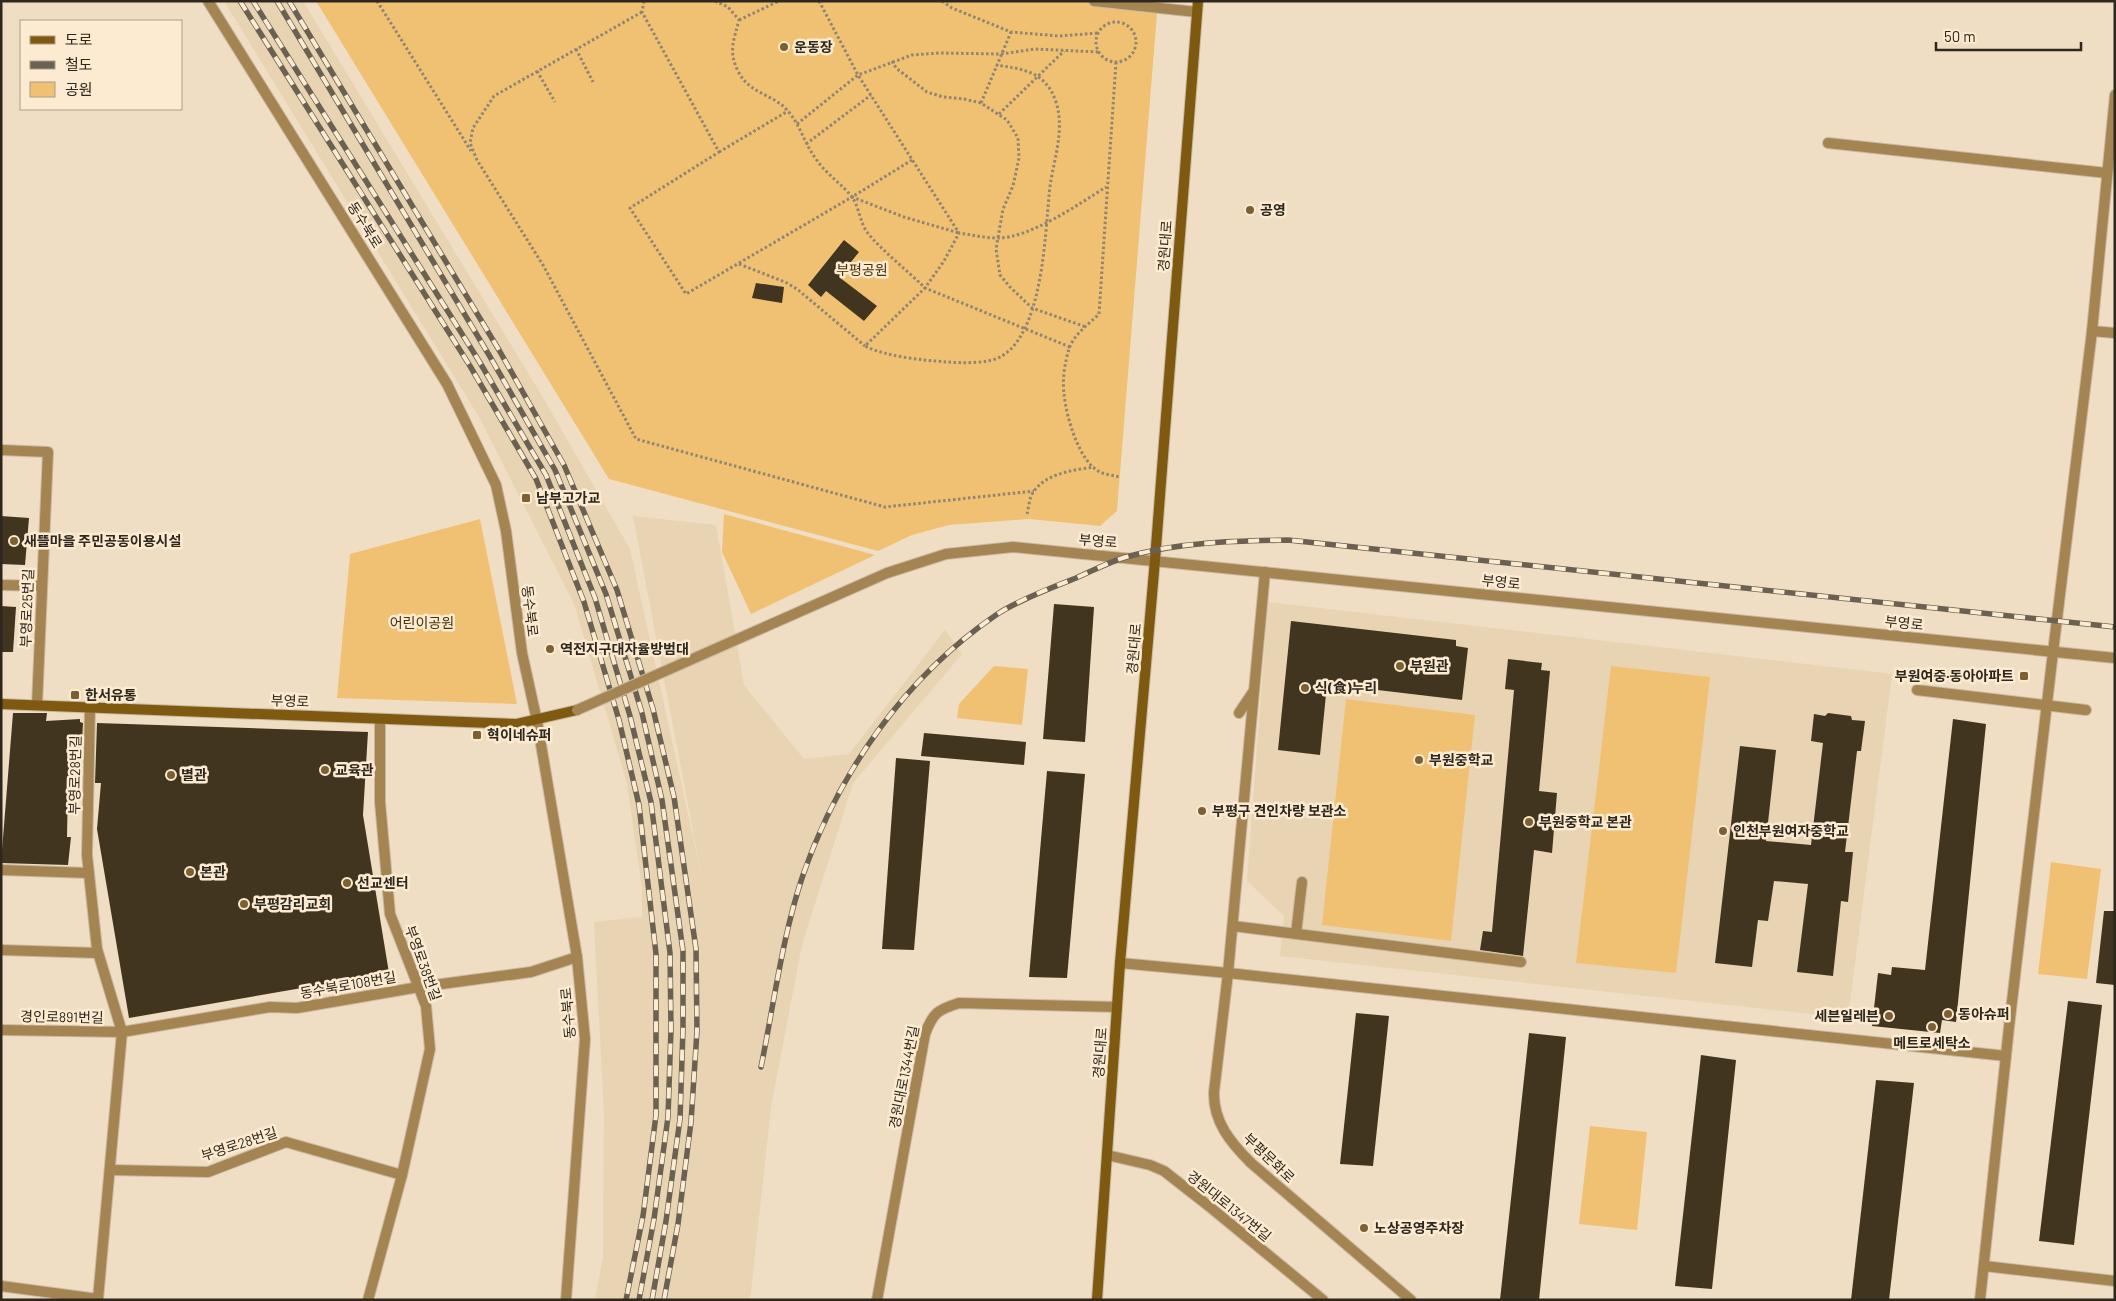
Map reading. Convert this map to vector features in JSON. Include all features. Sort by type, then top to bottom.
[{"type":"main road","name":"경원대로","points":[[1097,1300],[1120,963],[1155,560],[1198,6]]},
{"type":"main road","name":"부영로","points":[[1,704],[516,724],[537,721],[577,710]]},
{"type":"street","name":"동수북로","points":[[208,1],[447,384],[496,485],[506,531],[522,653],[537,721],[577,957],[585,1039],[566,1300]]},
{"type":"street","points":[[1094,1],[1198,6]]},
{"type":"street","points":[[1980,1300],[2006,1056],[2092,331],[2115,95]]},
{"type":"street","points":[[1828,143],[2107,173]]},
{"type":"street","points":[[2092,331],[2115,333]]},
{"type":"street","name":"부영로25번길","points":[[1,450],[48,452],[37,705]]},
{"type":"street","name":"부영로","points":[[577,710],[887,573],[946,554],[1013,547],[2115,658]]},
{"type":"street","name":"부평문화로","points":[[1265,572],[1233,926],[1214,1092],[1215,1111],[1222,1127],[1233,1144],[1251,1163],[1411,1300]]},
{"type":"street","points":[[1,585],[42,586]]},
{"type":"street","points":[[1917,690],[2086,710]]},
{"type":"street","points":[[1239,713],[1254,691]]},
{"type":"street","name":"부영로28번길","points":[[90,707],[87,855],[98,953],[122,1032],[98,1299]]},
{"type":"street","name":"부영로38번길","points":[[368,1300],[402,1174],[430,1050],[426,1006],[390,914],[380,802],[380,719]]},
{"type":"street","points":[[1,870],[89,873]]},
{"type":"street","points":[[1296,934],[1302,882]]},
{"type":"street","points":[[1233,926],[1521,962]]},
{"type":"street","points":[[1,950],[98,953]]},
{"type":"street","name":"동수북로108번길","points":[[122,1032],[270,1007],[297,1008],[419,987],[531,972],[577,957]]},
{"type":"street","points":[[1120,963],[2006,1056]]},
{"type":"street","name":"경원대로1344번길","points":[[877,1300],[925,1034],[932,1016],[943,1008],[959,1003],[1117,1007]]},
{"type":"street","name":"경인로891번길","points":[[1,1030],[122,1032]]},
{"type":"street","name":"부영로28번길","points":[[110,1170],[208,1172],[286,1142],[402,1174]]},
{"type":"street","name":"경원대로1347번길","points":[[1107,1155],[1150,1165],[1164,1171],[1323,1300]]},
{"type":"street","points":[[1984,1266],[2115,1281]]},
{"type":"street","points":[[1,1286],[98,1299]]},
{"type":"path","points":[[377,1],[542,265],[636,439],[885,507],[1034,491]]},
{"type":"path","points":[[644,1],[642,12],[719,152]]},
{"type":"path","points":[[715,1],[728,7],[740,20]]},
{"type":"path","points":[[779,1],[740,20],[731,56],[739,73],[754,90],[781,104],[788,111],[797,124],[806,144],[829,176],[852,197],[904,217],[959,233],[998,238],[1017,235],[1046,222],[1107,187]]},
{"type":"path","points":[[819,1],[858,75],[959,233]]},
{"type":"path","points":[[942,1],[952,8],[1011,32],[1059,36],[1098,34]]},
{"type":"path","points":[[952,8],[953,1]]},
{"type":"path","points":[[477,160],[470,143],[473,128],[494,96],[642,12]]},
{"type":"path","points":[[797,124],[858,75],[912,55],[940,53],[1001,54],[1036,49],[1099,52],[1110,61],[1116,62],[1123,60],[1134,52],[1136,46],[1134,32],[1125,24],[1112,22],[1102,28],[1098,34],[1096,40],[1099,52]]},
{"type":"path","points":[[981,104],[1011,32]]},
{"type":"path","points":[[576,49],[593,82]]},
{"type":"path","points":[[999,114],[1065,50]]},
{"type":"path","points":[[892,61],[896,68],[927,92],[943,98],[964,99],[981,104],[1007,120],[1018,138],[1019,158],[1013,186],[1003,209],[996,249],[1000,275],[1032,308],[1086,327]]},
{"type":"path","points":[[1116,62],[1099,314],[1076,336],[1070,347],[1064,369],[1064,393],[1068,416],[1086,458],[1099,472],[1119,476]]},
{"type":"path","points":[[738,264],[785,282],[797,289],[865,346],[924,360],[969,363],[1001,356],[1018,343],[1039,284],[1049,193],[1059,135],[1059,119],[1056,102],[1048,87],[1038,76],[1030,71],[996,65]]},
{"type":"path","points":[[537,71],[555,102]]},
{"type":"path","points":[[806,144],[871,95]]},
{"type":"path","points":[[788,111],[630,208],[686,294],[912,160]]},
{"type":"path","points":[[852,197],[866,231],[925,288],[1024,330],[1070,347]]},
{"type":"path","points":[[865,346],[925,288],[944,261],[959,233]]},
{"type":"path","points":[[1027,514],[1034,491],[1046,481],[1066,472],[1095,467]]},
{"type":"shaded area","points":[[224,1],[303,1],[542,396],[630,549],[702,878],[633,516],[716,525],[744,685],[804,759],[849,754],[945,630],[962,654],[853,783],[802,945],[771,1107],[750,1300],[595,1300],[603,1257],[604,1113],[594,922],[642,917],[642,889],[627,783],[574,604],[479,417]]},
{"type":"shaded area","points":[[1268,602],[1892,674],[1848,1018],[1280,956],[1284,916],[1247,881]]},
{"type":"green space","name":"부평공원","points":[[316,1],[1158,1],[1117,511],[1100,526],[1029,519],[949,525],[912,535],[878,551],[609,479]]},
{"type":"green space","points":[[724,514],[875,555],[751,614],[722,552]]},
{"type":"green space","name":"어린이공원","points":[[480,519],[517,704],[337,698],[350,554]]},
{"type":"green space","points":[[994,666],[1028,669],[1022,725],[957,718],[959,704]]},
{"type":"green space","points":[[1611,666],[1710,677],[1676,973],[1576,963]]},
{"type":"green space","points":[[1346,699],[1475,715],[1451,941],[1322,925]]},
{"type":"green space","points":[[2051,862],[2101,869],[2087,979],[2038,974]]},
{"type":"green space","points":[[1590,1126],[1647,1132],[1637,1230],[1579,1224]]},
{"type":"building","points":[[844,240],[859,252],[839,277],[877,306],[864,321],[826,291],[821,297],[808,285]]},
{"type":"building","points":[[756,283],[784,287],[782,303],[752,298]]},
{"type":"building","name":"새뜰마을 주민공동이용시설","points":[[1,516],[29,518],[25,565],[1,564]]},
{"type":"building","points":[[1054,604],[1094,607],[1085,742],[1043,739]]},
{"type":"building","points":[[1,606],[16,607],[13,652],[1,652]]},
{"type":"building","points":[[1291,621],[1456,640],[1456,646],[1468,648],[1462,700],[1327,684],[1320,755],[1278,750]]},
{"type":"building","name":"부원중학교 본관","points":[[1508,659],[1542,663],[1541,670],[1550,671],[1539,791],[1557,793],[1552,853],[1534,850],[1523,956],[1480,950],[1483,931],[1492,932],[1514,690],[1505,689]]},
{"type":"building","points":[[13,713],[47,713],[46,721],[80,719],[80,722],[83,723],[76,784],[68,784],[67,837],[71,837],[68,865],[1,863]]},
{"type":"building","points":[[1828,713],[1851,716],[1852,720],[1865,721],[1861,751],[1857,751],[1845,852],[1853,852],[1848,902],[1841,901],[1833,976],[1797,972],[1808,884],[1774,881],[1768,921],[1758,920],[1752,967],[1715,963],[1740,746],[1776,750],[1766,841],[1811,845],[1823,743],[1811,741],[1814,714],[1825,716]]},
{"type":"building","points":[[1953,719],[1986,724],[1956,1022],[1942,1020],[1940,1033],[1872,1026],[1878,973],[1891,975],[1892,967],[1925,970]]},
{"type":"building","name":"부평감리교회","points":[[97,723],[368,732],[363,815],[389,973],[129,1018],[97,829],[101,783],[95,783]]},
{"type":"building","points":[[924,733],[1026,742],[1024,765],[921,756]]},
{"type":"building","points":[[896,758],[930,761],[914,950],[882,949]]},
{"type":"building","points":[[1047,771],[1085,774],[1067,978],[1029,977]]},
{"type":"building","points":[[2104,911],[2115,911],[2115,985],[2096,983]]},
{"type":"building","points":[[2068,1001],[2102,1005],[2074,1245],[2039,1241]]},
{"type":"building","points":[[1356,1013],[1389,1016],[1373,1166],[1340,1164]]},
{"type":"building","points":[[1529,1033],[1566,1037],[1539,1300],[1500,1300]]},
{"type":"building","points":[[1701,1055],[1736,1060],[1712,1289],[1675,1286]]},
{"type":"building","points":[[1876,1080],[1914,1083],[1889,1300],[1851,1300]]},
{"type":"railway","points":[[240,1],[470,366],[536,479],[584,602],[619,720],[639,805],[656,954],[656,1115],[643,1216],[626,1300]]},
{"type":"railway","points":[[253,1],[479,361],[546,475],[595,598],[630,716],[651,802],[670,953],[671,1029],[668,1117],[654,1219],[639,1300]]},
{"type":"railway","points":[[277,1],[489,355],[555,470],[606,594],[642,713],[662,800],[683,951],[680,1119],[666,1221],[652,1300]]},
{"type":"railway","points":[[289,1],[499,350],[564,465],[617,590],[653,709],[674,797],[696,949],[697,1031],[691,1122],[678,1224],[664,1300]]},
{"type":"railway","points":[[761,1067],[789,922],[803,875],[818,837],[836,800],[856,764],[879,730],[904,697],[933,667],[963,640],[996,615],[1046,590],[1120,559],[1186,545],[1288,540],[2115,627]]},
{"type":"place","name":"운동장","points":[[784,47]]},
{"type":"place","name":"공영","points":[[1250,210]]},
{"type":"place","name":"남부고가교","points":[[526,498]]},
{"type":"place","name":"새뜰마을 주민공동이용시설","points":[[14,541]]},
{"type":"place","name":"역전지구대자율방범대","points":[[550,649]]},
{"type":"place","name":"부원관","points":[[1400,666]]},
{"type":"place","name":"부원여중·동아아파트","points":[[2024,676]]},
{"type":"place","name":"식(食)누리","points":[[1305,688]]},
{"type":"place","name":"한서유통","points":[[75,695]]},
{"type":"place","name":"혁이네슈퍼","points":[[477,735]]},
{"type":"place","name":"부원중학교","points":[[1419,760]]},
{"type":"place","name":"교육관","points":[[325,770]]},
{"type":"place","name":"별관","points":[[171,775]]},
{"type":"place","name":"부평구 견인차량 보관소","points":[[1202,811]]},
{"type":"place","name":"부원중학교 본관","points":[[1529,822]]},
{"type":"place","name":"인천부원여자중학교","points":[[1723,831]]},
{"type":"place","name":"본관","points":[[190,872]]},
{"type":"place","name":"선교센터","points":[[347,883]]},
{"type":"place","name":"부평감리교회","points":[[244,904]]},
{"type":"place","name":"동아슈퍼","points":[[1948,1014]]},
{"type":"place","name":"세븐일레븐","points":[[1889,1016]]},
{"type":"place","name":"메트로세탁소","points":[[1932,1027]]},
{"type":"place","name":"노상공영주차장","points":[[1364,1228]]}]
